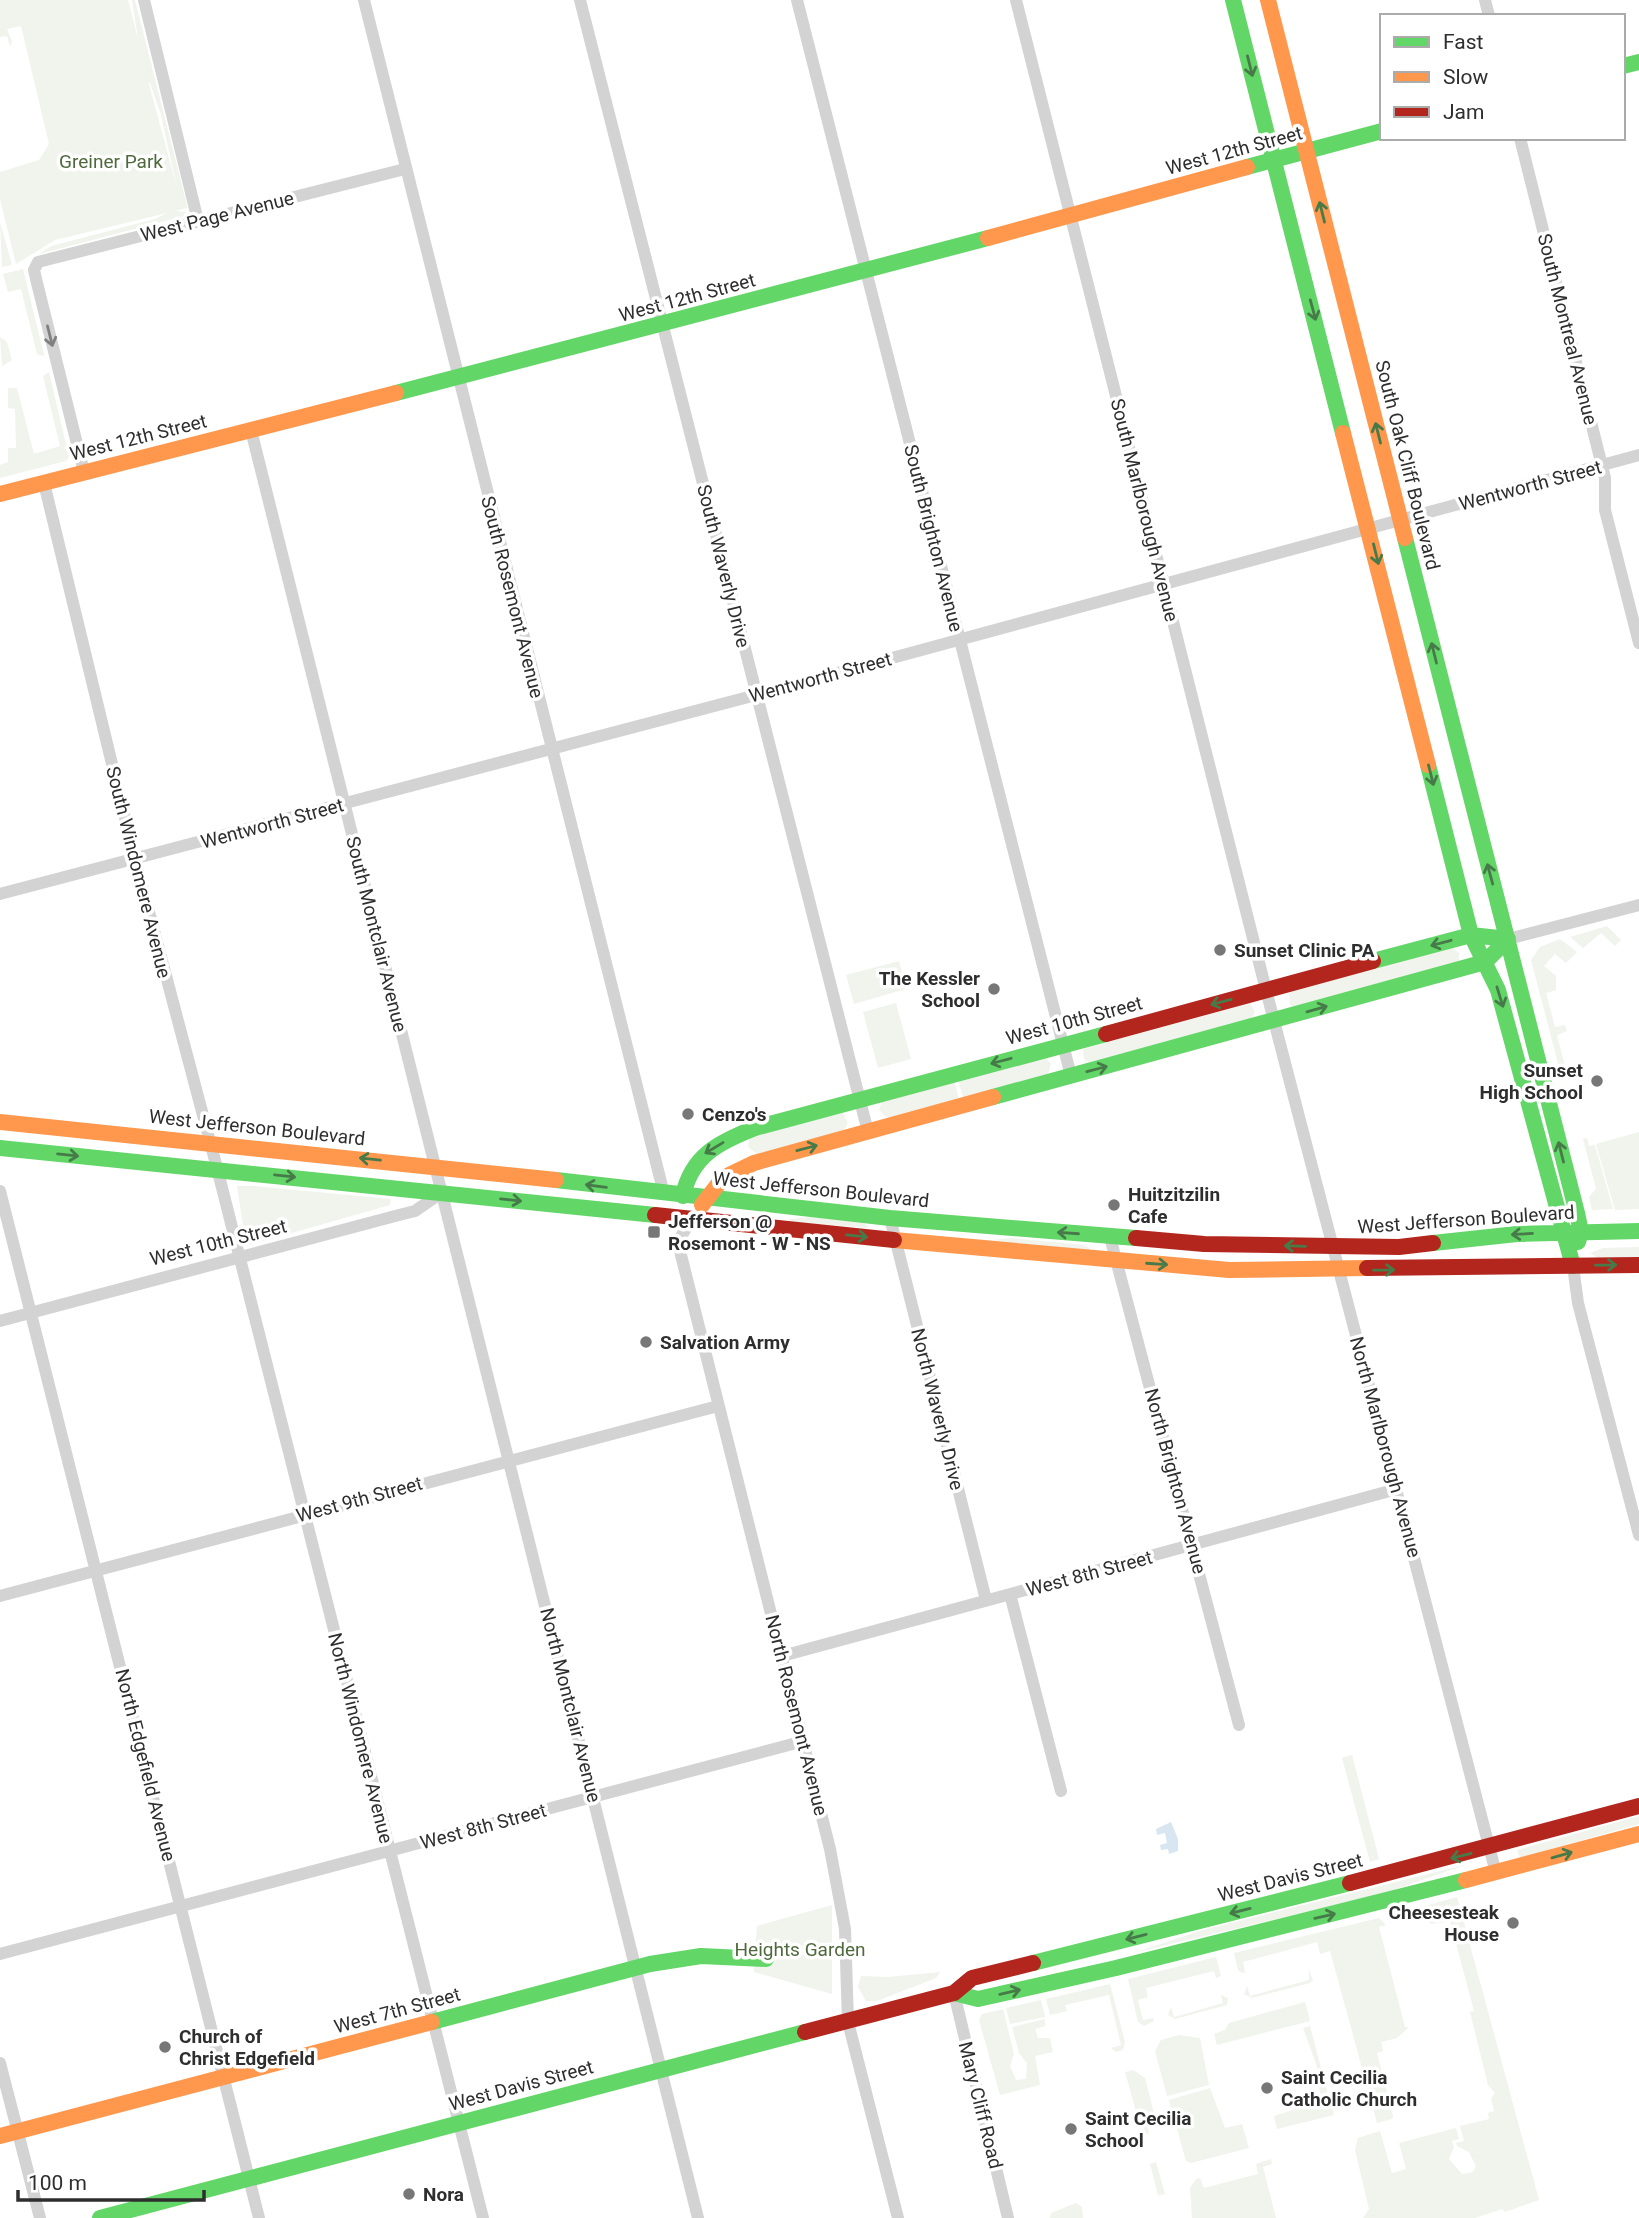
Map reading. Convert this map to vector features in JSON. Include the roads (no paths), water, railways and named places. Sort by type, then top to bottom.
[{"type":"street","points":[[144,0],[198,222]]},
{"type":"street","name":"South Rosemont Avenue","points":[[363,0],[664,1194]]},
{"type":"street","name":"South Waverly Drive","points":[[580,0],[665,325],[868,1132]]},
{"type":"street","name":"South Brighton Avenue","points":[[797,0],[1071,1076]]},
{"type":"street","name":"South Marlborough Avenue","points":[[1016,0],[1275,1021]]},
{"type":"street","points":[[1233,0],[1370,528],[1471,935],[1498,990],[1573,1266],[1578,1303],[1639,1535]]},
{"type":"street","name":"South Oak Cliff Boulevard","points":[[1268,0],[1581,1232]]},
{"type":"street","name":"West 12th Street","points":[[0,494],[665,325],[1380,132]]},
{"type":"street","name":"South Montreal Avenue","points":[[1521,140],[1602,465],[1605,510],[1639,643]]},
{"type":"street","name":"West Page Avenue","points":[[85,472],[34,270],[38,262],[49,257],[405,169]]},
{"type":"street","name":"South Montclair Avenue","points":[[251,430],[442,1193]]},
{"type":"street","name":"Wentworth Street","points":[[0,894],[756,695],[1639,455]]},
{"type":"street","name":"South Windomere Avenue","points":[[44,483],[135,859],[240,1258]]},
{"type":"street","name":"West 10th Street","points":[[683,1196],[691,1166],[719,1144],[755,1128],[1471,935],[1508,940],[1639,905]]},
{"type":"street","name":"West 10th Street","points":[[692,1219],[707,1198],[733,1171],[1485,962],[1508,940]]},
{"type":"street","name":"North Marlborough Avenue","points":[[1275,1021],[1496,1873]]},
{"type":"street","name":"West Jefferson Boulevard","points":[[0,1122],[890,1218],[1204,1244],[1414,1247],[1484,1237],[1639,1231]]},
{"type":"street","points":[[0,1148],[217,1168],[895,1240],[1229,1269],[1639,1265]]},
{"type":"street","name":"North Edgefield Avenue","points":[[0,1191],[259,2218]]},
{"type":"street","name":"West 10th Street","points":[[0,1321],[415,1211],[442,1193]]},
{"type":"street","name":"North Montclair Avenue","points":[[442,1193],[698,2218]]},
{"type":"street","name":"North Waverly Drive","points":[[890,1218],[986,1600]]},
{"type":"street","name":"North Rosemont Avenue","points":[[692,1219],[680,1238],[679,1247],[804,1741],[842,1911],[848,2022],[898,2218]]},
{"type":"street","points":[[1573,1266],[1581,1232]]},
{"type":"street","name":"North Brighton Avenue","points":[[1110,1237],[1239,1726]]},
{"type":"street","name":"North Windomere Avenue","points":[[240,1258],[483,2218]]},
{"type":"street","name":"West 9th Street","points":[[0,1596],[718,1405]]},
{"type":"street","name":"West 8th Street","points":[[782,1656],[1396,1489]]},
{"type":"street","points":[[1010,1594],[1061,1791]]},
{"type":"street","name":"West 8th Street","points":[[0,1954],[804,1741]]},
{"type":"street","name":"West Davis Street","points":[[100,2218],[954,1993],[972,1978],[1490,1848],[1639,1806]]},
{"type":"street","name":"West Davis Street","points":[[954,1993],[978,1999],[1496,1873],[1639,1834]]},
{"type":"street","name":"West 7th Street","points":[[0,2136],[636,1968],[701,1956],[766,1959]]},
{"type":"street","name":"Mary Cliff Road","points":[[954,1993],[1009,2218]]},
{"type":"street","points":[[0,2063],[40,2218]]},
{"type":"place","name":"Sunset Clinic PA","points":[[1220,950]]},
{"type":"place","name":"The Kessler School","points":[[994,989]]},
{"type":"place","name":"Sunset High School","points":[[1597,1081]]},
{"type":"place","name":"Cenzo's","points":[[688,1114]]},
{"type":"place","name":"Huitzitzilin Cafe","points":[[1114,1205]]},
{"type":"place","name":"Jefferson @ Rosemont - W - NS","points":[[654,1232]]},
{"type":"place","name":"Salvation Army","points":[[646,1342]]},
{"type":"place","name":"Cheesesteak House","points":[[1513,1923]]},
{"type":"place","name":"Church of Christ Edgefield","points":[[165,2047]]},
{"type":"place","name":"Saint Cecilia Catholic Church","points":[[1267,2088]]},
{"type":"place","name":"Saint Cecilia School","points":[[1071,2129]]},
{"type":"place","name":"Nora","points":[[409,2194]]},
{"type":"park label","name":"Greiner Park","points":[[111,161]]},
{"type":"park label","name":"Heights Garden","points":[[800,1949]]}]
